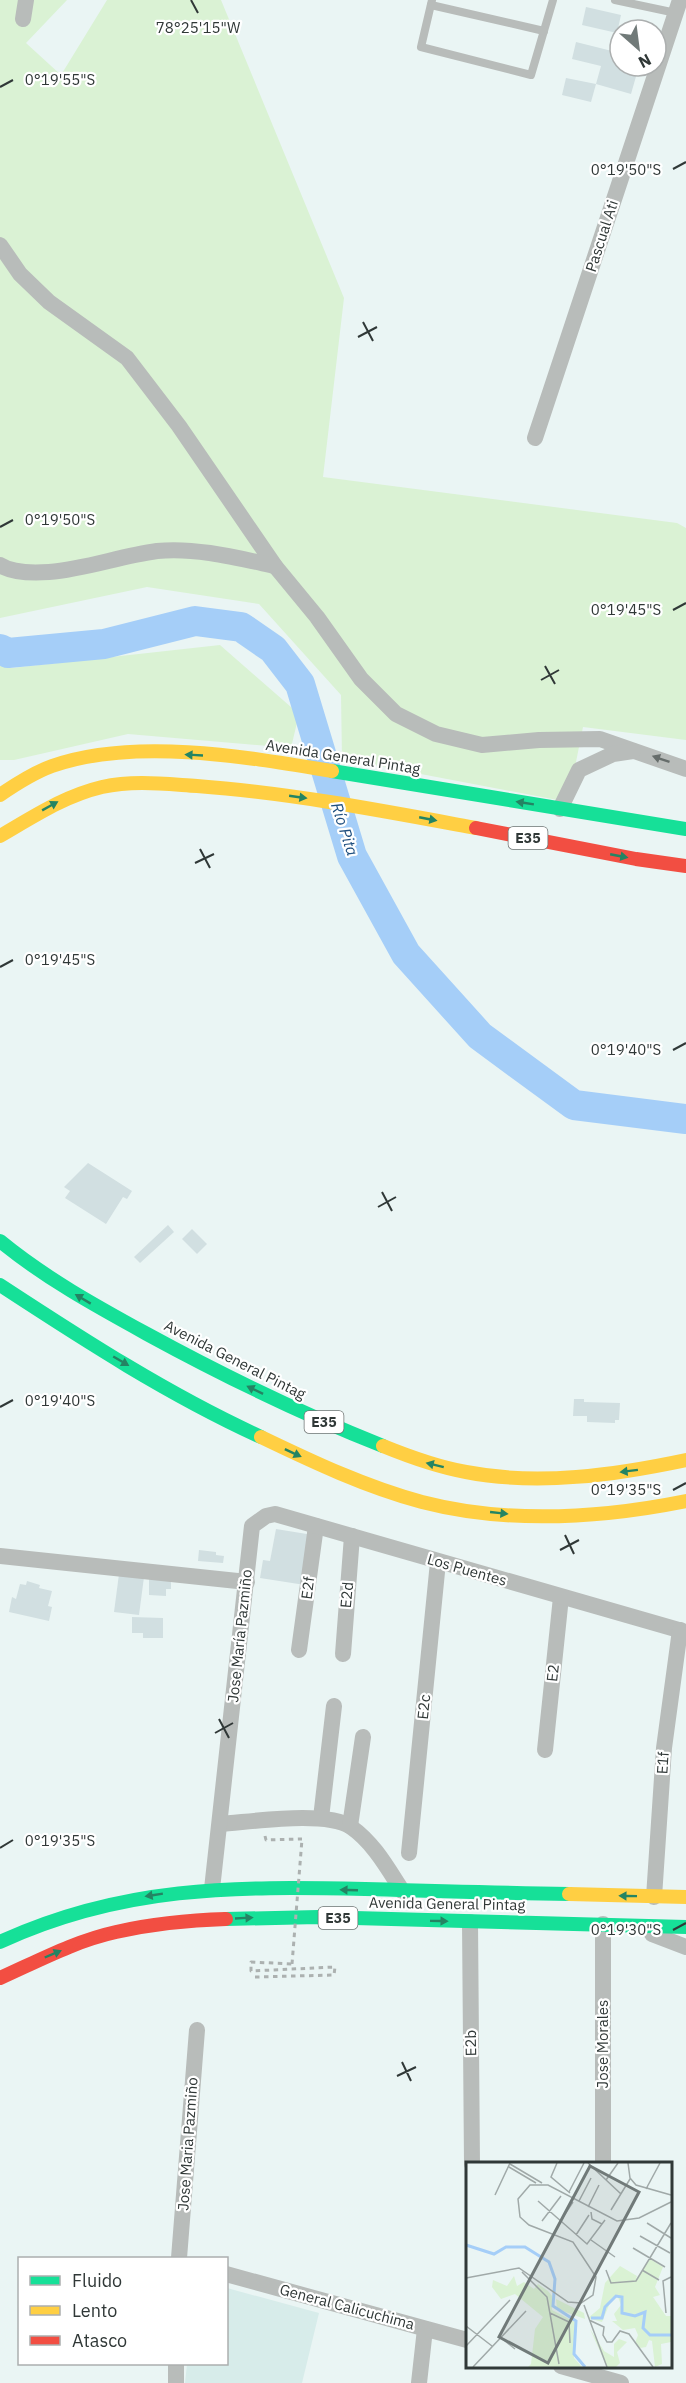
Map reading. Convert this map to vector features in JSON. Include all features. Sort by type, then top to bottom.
[{"type":"highway","name":"Avenida General Pintag","points":[[0,795],[22,780],[52,766],[117,754],[189,754],[252,759],[686,829]]},
{"type":"highway","name":"E35","points":[[0,836],[65,798],[138,782],[240,789],[370,808],[686,866]]},
{"type":"highway","name":"Avenida General Pintag","points":[[0,1241],[54,1281],[191,1358],[303,1414],[430,1465],[482,1475],[591,1476],[648,1469],[686,1460]]},
{"type":"highway","points":[[0,1285],[90,1344],[195,1404],[297,1455],[385,1490],[449,1508],[532,1517],[608,1515],[686,1502]]},
{"type":"highway","name":"Avenida General Pintag","points":[[0,1942],[54,1919],[94,1906],[156,1894],[212,1889],[262,1887],[686,1897]]},
{"type":"highway","name":"Avenida General Pintag","points":[[0,1978],[74,1945],[116,1932],[203,1920],[318,1917],[686,1927]]},
{"type":"street","points":[[23,19],[26,0]]},
{"type":"street","name":"Pascual Ati","points":[[535,438],[678,7]]},
{"type":"street","points":[[0,245],[20,274],[49,302],[127,358],[179,426],[275,566],[317,617],[360,678],[396,714],[436,734],[482,745],[600,739],[686,769]]},
{"type":"street","points":[[0,565],[6,569],[39,573],[71,570],[117,558],[160,551],[214,554],[275,566]]},
{"type":"street","points":[[560,809],[579,770],[576,756],[567,740]]},
{"type":"street","points":[[579,770],[613,754],[636,751]]},
{"type":"street","name":"Los Puentes","points":[[252,1526],[266,1516],[275,1514],[683,1631]]},
{"type":"street","name":"Jose María Pazmiño","points":[[212,1889],[252,1526]]},
{"type":"street","name":"E2f","points":[[299,1650],[316,1526]]},
{"type":"street","name":"E2d","points":[[343,1654],[352,1536]]},
{"type":"street","points":[[0,1556],[247,1582]]},
{"type":"street","name":"E2c","points":[[409,1853],[438,1562]]},
{"type":"street","name":"E2","points":[[545,1750],[561,1597]]},
{"type":"street","name":"E1f","points":[[654,1897],[664,1748],[683,1631]]},
{"type":"street","points":[[321,1818],[334,1706]]},
{"type":"street","points":[[350,1826],[363,1737]]},
{"type":"street","points":[[219,1824],[321,1818],[350,1826],[378,1854],[403,1892]]},
{"type":"street","name":"E2b","points":[[470,1922],[472,2162]]},
{"type":"street","name":"Jose Morales","points":[[603,1924],[603,2162]]},
{"type":"street","points":[[635,1927],[686,1947]]},
{"type":"street","name":"Jose Maria Pazmiño","points":[[179,2257],[197,2030]]},
{"type":"street","name":"General Calicuchima","points":[[228,2275],[466,2340]]},
{"type":"street","points":[[419,2383],[425,2329]]},
{"type":"street","points":[[176,2365],[176,2383]]},
{"type":"street","points":[[565,2368],[621,2383]]},
{"type":"lane","points":[[544,31],[432,2],[421,47],[531,75],[544,31],[553,0]]},
{"type":"lane","points":[[615,0],[678,7]]},
{"type":"path","points":[[255,1977],[334,1976],[335,1967],[251,1971],[251,1962],[292,1964],[302,1839]]},
{"type":"shaded area","points":[[228,2288],[319,2313],[302,2383],[185,2383],[187,2365],[228,2365]]},
{"type":"green space","points":[[0,0],[67,0],[26,43],[61,75],[107,0],[221,0],[344,298],[323,477],[677,523],[686,528],[686,740],[583,727],[568,802],[342,759],[341,695],[259,604],[147,587],[0,618]]},
{"type":"green space","points":[[220,645],[299,714],[291,748],[128,734],[14,760],[0,760],[0,665],[12,668]]},
{"type":"building","points":[[586,7],[621,15],[620,18],[608,18],[608,31],[582,25]]},
{"type":"building","points":[[576,42],[608,50],[608,78],[636,78],[631,94],[596,84],[601,66],[572,59]]},
{"type":"building","points":[[566,78],[596,84],[591,102],[562,95]]},
{"type":"building","points":[[88,1163],[132,1191],[127,1199],[123,1197],[106,1224],[65,1198],[70,1191],[64,1187]]},
{"type":"building","points":[[168,1225],[174,1232],[140,1263],[134,1257]]},
{"type":"building","points":[[192,1229],[207,1244],[197,1254],[182,1239]]},
{"type":"building","points":[[574,1399],[584,1399],[584,1402],[620,1403],[619,1420],[615,1420],[615,1423],[587,1422],[587,1416],[573,1416]]},
{"type":"building","points":[[276,1529],[313,1535],[305,1585],[260,1578],[263,1560],[270,1561]]},
{"type":"building","points":[[199,1550],[216,1552],[216,1555],[224,1556],[223,1563],[198,1561]]},
{"type":"building","points":[[119,1574],[144,1577],[139,1615],[114,1612]]},
{"type":"building","points":[[149,1576],[171,1578],[171,1589],[166,1589],[166,1596],[149,1595]]},
{"type":"building","points":[[27,1581],[40,1585],[39,1588],[52,1591],[48,1606],[52,1607],[49,1621],[9,1612],[12,1597],[16,1599],[20,1584],[26,1585]]},
{"type":"building","points":[[132,1617],[163,1618],[163,1638],[143,1638],[143,1633],[132,1633]]},
{"type":"waterway","name":"Río Pita","points":[[0,649],[8,653],[104,644],[195,621],[241,627],[273,649],[300,684],[352,856],[406,954],[480,1036],[574,1105],[686,1119]]},
{"type":"traffic: fast","points":[[332,771],[686,829]]},
{"type":"traffic: fast","points":[[0,1241],[71,1291],[176,1350],[293,1408],[383,1446]]},
{"type":"traffic: fast","points":[[0,1285],[160,1385],[261,1437]]},
{"type":"traffic: fast","points":[[0,1942],[45,1924],[90,1910],[179,1893],[317,1888],[569,1894]]},
{"type":"traffic: fast","points":[[226,1919],[318,1917],[686,1927]]},
{"type":"traffic: slow","points":[[0,795],[31,775],[52,766],[84,757],[119,753],[191,752],[264,760],[332,771]]},
{"type":"traffic: slow","points":[[0,836],[49,808],[88,791],[114,785],[138,783],[267,793],[476,828]]},
{"type":"traffic: slow","points":[[261,1437],[320,1465],[381,1489],[422,1502],[487,1514],[588,1515],[686,1501]]},
{"type":"traffic: slow","points":[[383,1446],[456,1470],[521,1478],[604,1474],[686,1460]]},
{"type":"traffic: slow","points":[[569,1894],[686,1897]]},
{"type":"traffic: jam","points":[[476,828],[636,859],[686,866]]},
{"type":"traffic: jam","points":[[0,1978],[57,1952],[101,1936],[129,1929],[185,1921],[226,1919]]}]
